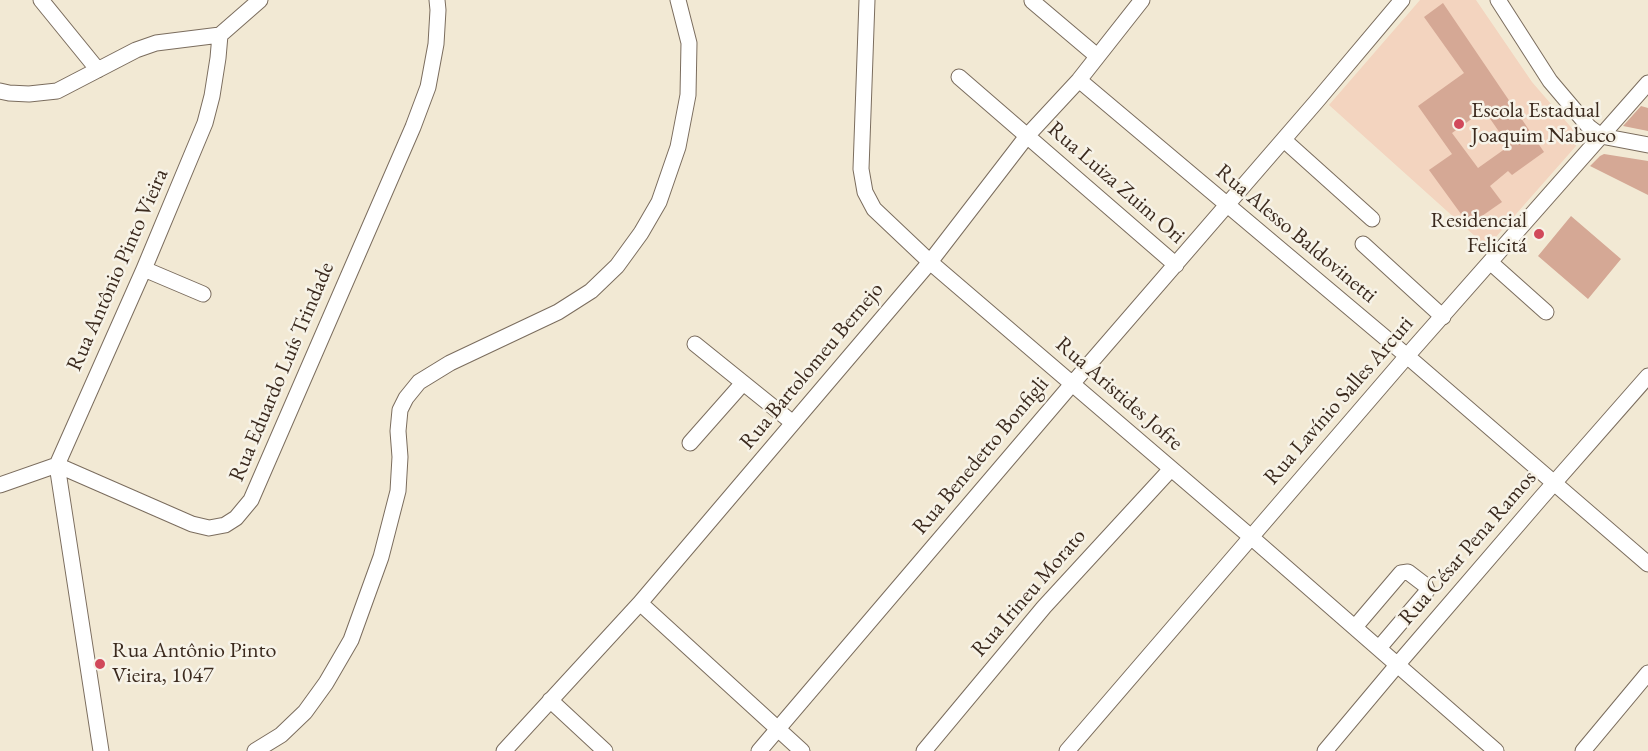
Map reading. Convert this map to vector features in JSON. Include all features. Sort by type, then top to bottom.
[{"type":"street","points":[[41,0],[98,69]]},
{"type":"street","points":[[0,91],[9,93],[57,91],[136,50],[156,43],[220,35],[260,0]]},
{"type":"street","name":"Rua Eduardo Luís Trindade","points":[[57,465],[192,524],[209,528],[225,525],[236,518],[251,500],[413,127],[428,87],[436,44],[437,0]]},
{"type":"street","points":[[255,751],[281,735],[305,712],[326,683],[351,640],[381,557],[398,491],[400,457],[398,431],[400,410],[406,398],[419,382],[450,363],[558,312],[591,291],[617,266],[659,202],[678,147],[688,95],[689,43],[678,0]]},
{"type":"street","name":"Rua Aristides Jofre","points":[[867,0],[861,169],[865,192],[874,209],[930,262],[1496,751]]},
{"type":"street","name":"Rua Bartolomeu Bernejo","points":[[504,751],[640,603],[930,262],[1027,136],[1079,80],[1142,0]]},
{"type":"street","name":"Rua Benedetto Bonfigli","points":[[759,751],[1402,0]]},
{"type":"street","points":[[1498,0],[1550,81],[1589,127],[1601,136],[1648,146]]},
{"type":"street","points":[[1032,1],[1097,56]]},
{"type":"street","name":"Rua Antônio Pinto Vieira","points":[[57,465],[144,269],[205,123],[215,77],[220,35]]},
{"type":"street","name":"Rua Luiza Zuim Ori","points":[[959,77],[1176,265]]},
{"type":"street","name":"Rua Alesso Baldovinetti","points":[[1079,80],[1407,356],[1648,564]]},
{"type":"street","name":"Rua Lavínio Salles Arcuri","points":[[1067,751],[1407,356],[1648,82]]},
{"type":"street","points":[[1284,140],[1372,219]]},
{"type":"street","points":[[1363,244],[1443,316]]},
{"type":"street","points":[[1490,262],[1546,312]]},
{"type":"street","points":[[144,269],[202,294]]},
{"type":"street","points":[[695,344],[793,423]]},
{"type":"street","name":"Rua César Pena Ramos","points":[[1325,751],[1648,376]]},
{"type":"street","points":[[690,443],[742,383]]},
{"type":"street","points":[[0,485],[57,465],[101,751]]},
{"type":"street","name":"Rua Irineu Morato","points":[[924,751],[1044,607],[1171,469]]},
{"type":"street","points":[[1355,627],[1401,573],[1408,572],[1425,585],[1427,591],[1425,594],[1379,648]]},
{"type":"street","points":[[640,603],[802,751]]},
{"type":"street","points":[[1583,751],[1648,673]]},
{"type":"street","points":[[550,700],[605,751]]},
{"type":"shaded area","name":"Escola Estadual Joaquim Nabuco","points":[[1420,0],[1476,0],[1532,82],[1576,133],[1576,146],[1487,247],[1329,105]]},
{"type":"building","points":[[1443,3],[1544,152],[1512,175],[1508,171],[1490,186],[1502,202],[1469,225],[1429,170],[1452,154],[1418,106],[1464,73],[1424,17]],"holes":[[[1484,110],[1509,146],[1478,168],[1452,133]]]},
{"type":"building","points":[[1641,106],[1648,108],[1648,131],[1623,126]]},
{"type":"building","points":[[1604,154],[1648,161],[1648,195],[1590,166]]},
{"type":"building","points":[[1571,216],[1621,259],[1588,299],[1538,256]]},
{"type":"place","name":"Escola Estadual Joaquim Nabuco","points":[[1459,124]]},
{"type":"place","name":"Residencial Felicitá","points":[[1539,234]]},
{"type":"place","name":"Rua Antônio Pinto Vieira, 1047","points":[[100,664]]}]
